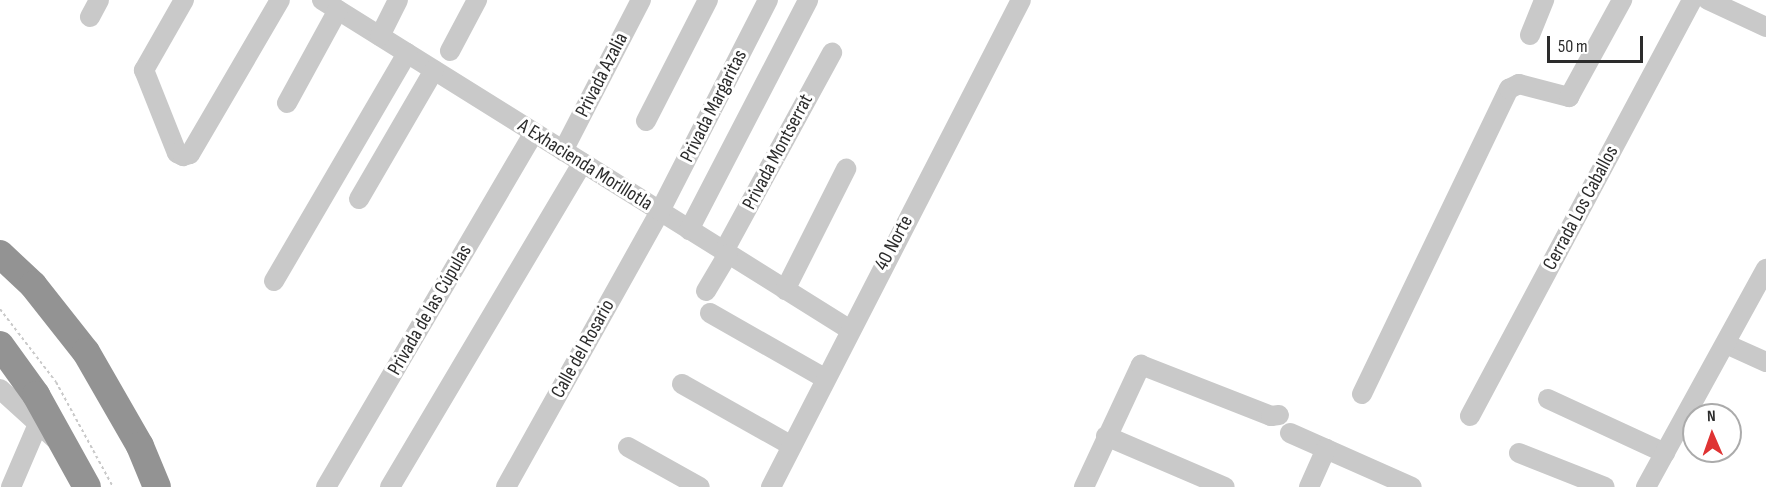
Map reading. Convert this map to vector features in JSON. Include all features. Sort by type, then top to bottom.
[{"type":"highway","points":[[0,254],[33,285],[86,352],[140,446],[157,487]]},
{"type":"highway","points":[[0,345],[70,451],[87,487]]},
{"type":"street","points":[[184,0],[144,69],[177,153],[183,156],[190,154],[280,0]]},
{"type":"street","points":[[380,36],[398,0]]},
{"type":"street","points":[[450,51],[477,0]]},
{"type":"street","name":"Privada Azalia","points":[[563,151],[641,0]]},
{"type":"street","points":[[646,121],[708,0]]},
{"type":"street","name":"Privada Margaritas","points":[[660,211],[768,0]]},
{"type":"street","points":[[689,230],[808,0]]},
{"type":"street","name":"40 Norte","points":[[771,487],[849,329],[1021,0]]},
{"type":"street","points":[[1530,35],[1544,0]]},
{"type":"street","points":[[1362,394],[1509,89],[1519,84],[1569,97],[1622,0]]},
{"type":"street","name":"Cerrada Los Caballos","points":[[1470,416],[1692,0]]},
{"type":"street","points":[[1708,0],[1764,22]]},
{"type":"street","points":[[287,103],[330,5]]},
{"type":"street","name":"A Exhacienda Morillotla","points":[[330,5],[849,329]]},
{"type":"street","name":"Privada Montserrat","points":[[706,291],[832,52]]},
{"type":"street","points":[[274,281],[407,53]]},
{"type":"street","points":[[358,199],[434,70]]},
{"type":"street","name":"Privada de las Cúpulas","points":[[326,487],[534,133]]},
{"type":"street","points":[[390,487],[582,163]]},
{"type":"street","points":[[785,290],[846,169]]},
{"type":"street","name":"Calle del Rosario","points":[[506,487],[660,211]]},
{"type":"street","points":[[1646,487],[1766,269]]},
{"type":"street","points":[[710,313],[826,379]]},
{"type":"street","points":[[1726,344],[1766,362]]},
{"type":"street","points":[[1084,487],[1141,365],[1271,416],[1279,415]]},
{"type":"street","points":[[682,384],[792,446]]},
{"type":"street","points":[[0,389],[70,451]]},
{"type":"street","points":[[1548,399],[1665,453]]},
{"type":"street","points":[[11,487],[38,424]]},
{"type":"street","points":[[1290,433],[1412,487]]},
{"type":"street","points":[[1107,436],[1225,487]]},
{"type":"street","points":[[628,447],[700,487]]},
{"type":"street","points":[[1309,487],[1326,449]]},
{"type":"street","points":[[1519,453],[1605,487]]},
{"type":"path","points":[[0,309],[56,381],[113,487]]}]
